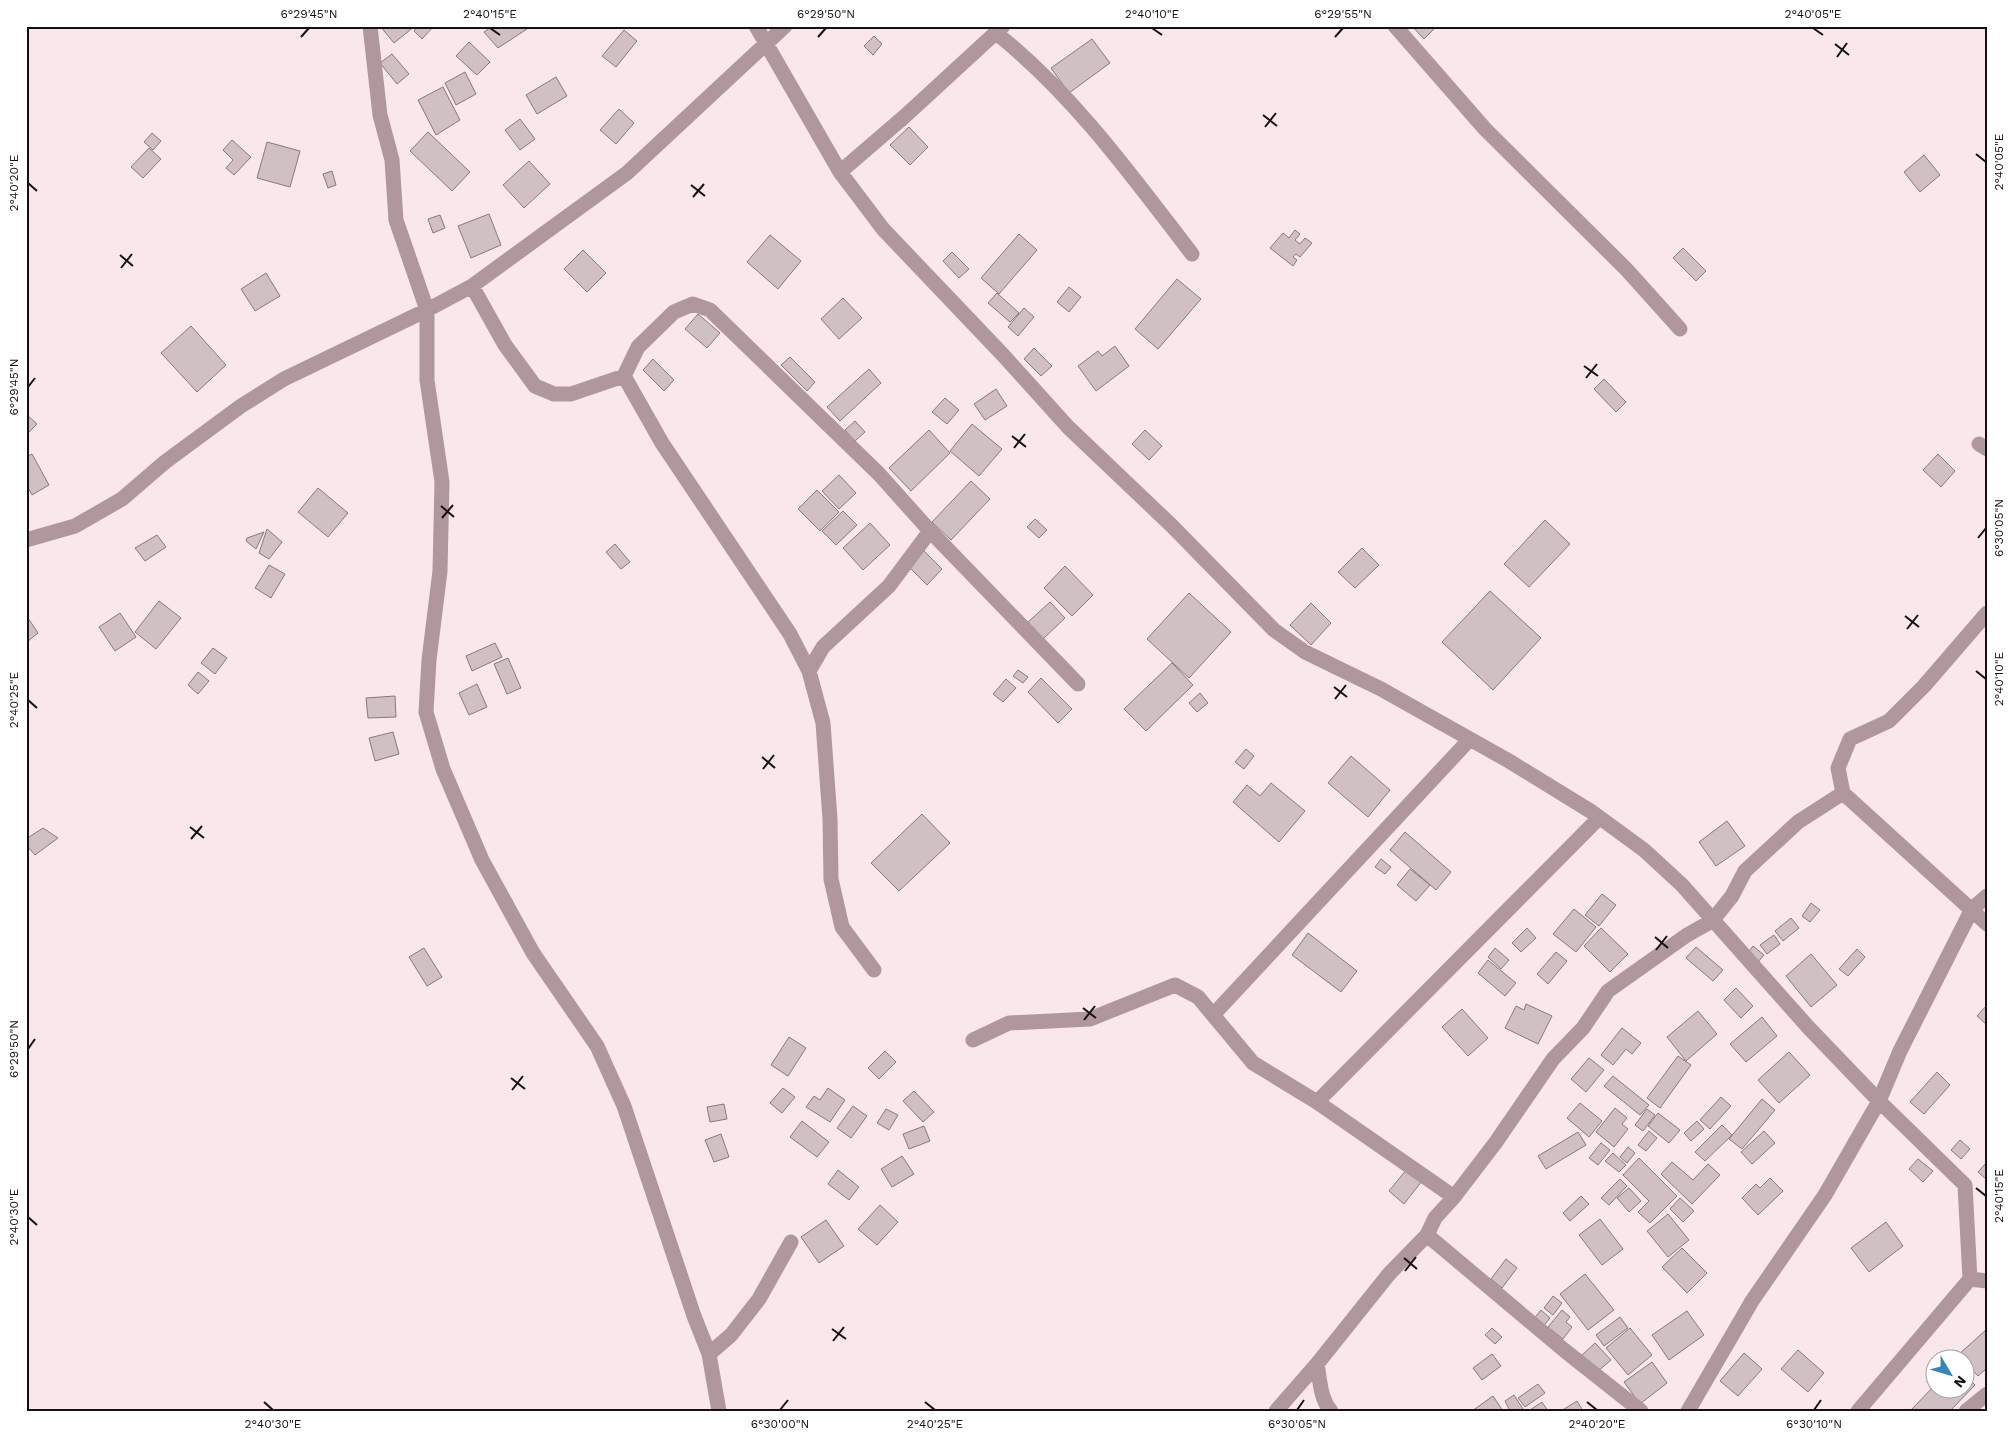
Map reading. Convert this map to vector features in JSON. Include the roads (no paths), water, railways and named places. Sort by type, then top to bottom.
[{"type":"street","points":[[370,26],[380,115],[392,160],[396,220],[427,310],[427,380],[442,482],[440,571],[428,660],[426,712],[443,769],[482,860],[534,953],[597,1046],[624,1106],[691,1307],[709,1354],[719,1411]]},
{"type":"street","points":[[756,26],[840,172],[883,230],[1003,355],[1068,427],[1171,525],[1274,630],[1306,652],[1381,689],[1509,761],[1599,818],[1644,850],[1682,886],[1712,921],[1879,1101],[1964,1185],[1970,1279],[1858,1411]]},
{"type":"street","points":[[26,540],[75,526],[122,498],[165,462],[241,406],[284,379],[427,310],[472,286],[627,172],[785,26]]},
{"type":"street","points":[[1395,26],[1485,128],[1627,270],[1680,329]]},
{"type":"street","points":[[840,172],[904,117],[999,30],[1087,121],[1192,254]]},
{"type":"street","points":[[472,286],[505,345],[535,386],[554,394],[571,394],[624,376],[638,346],[674,312],[693,304],[710,310],[879,474],[930,531],[1078,684]]},
{"type":"street","points":[[624,376],[662,443],[790,634],[809,671],[823,724],[830,819],[831,879],[842,927],[874,970]]},
{"type":"street","points":[[809,671],[823,647],[889,586],[930,531]]},
{"type":"street","points":[[1987,613],[1924,686],[1889,722],[1850,739],[1838,768],[1844,793],[1987,924]]},
{"type":"street","points":[[1213,1015],[1470,739]]},
{"type":"street","points":[[1276,1411],[1317,1364],[1389,1274],[1427,1235],[1435,1218],[1454,1197],[1496,1142],[1553,1059],[1583,1028],[1608,991],[1686,936],[1712,921],[1732,896],[1745,871],[1798,822],[1844,793]]},
{"type":"street","points":[[1318,1102],[1599,818]]},
{"type":"street","points":[[1688,1411],[1752,1301],[1824,1195],[1879,1101],[1900,1051],[1972,909],[1987,896]]},
{"type":"street","points":[[973,1040],[1009,1023],[1090,1019],[1174,985],[1198,997],[1253,1063],[1318,1102],[1454,1197]]},
{"type":"street","points":[[1427,1235],[1564,1350],[1641,1411]]},
{"type":"street","points":[[709,1354],[731,1335],[759,1299],[791,1242]]},
{"type":"street","points":[[1970,1279],[1987,1281]]},
{"type":"street","points":[[1317,1364],[1322,1391],[1327,1406],[1331,1411]]},
{"type":"street","points":[[1966,1411],[1987,1394]]}]
